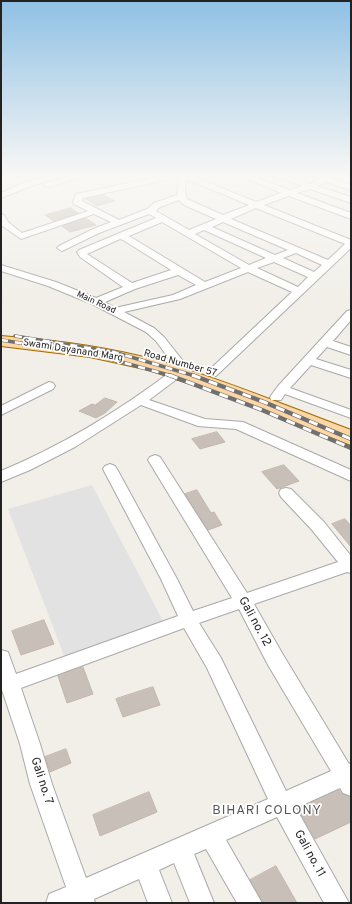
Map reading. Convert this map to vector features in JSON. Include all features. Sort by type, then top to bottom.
[{"type":"main road","name":"Road Number 57","points":[[1,331],[100,345],[160,356],[173,372]]},
{"type":"main road","name":"Swami Dayanand Marg","points":[[1,342],[28,343],[110,355],[173,372],[212,379]]},
{"type":"main road","name":"Road Number 57","points":[[212,379],[279,393],[351,425]]},
{"type":"main road","name":"Road Number 57","points":[[212,379],[351,438]]},
{"type":"street","points":[[2,219],[4,223],[21,236],[71,219]]},
{"type":"street","points":[[111,219],[117,222]]},
{"type":"street","points":[[62,248],[125,219]]},
{"type":"street","points":[[161,219],[250,269],[298,291]]},
{"type":"street","points":[[131,287],[82,253],[85,250],[161,219]]},
{"type":"street","points":[[223,219],[327,264]]},
{"type":"street","points":[[188,233],[223,219]]},
{"type":"street","points":[[212,379],[298,291],[351,243],[294,219]]},
{"type":"street","points":[[205,226],[314,276]]},
{"type":"street","points":[[119,236],[126,238],[204,286]]},
{"type":"street","points":[[114,311],[176,296],[250,269],[295,250]]},
{"type":"street","name":"Main Road","points":[[1,268],[52,284],[96,302],[150,330],[160,339],[173,372]]},
{"type":"street","points":[[96,302],[131,287],[179,271]]},
{"type":"street","points":[[351,312],[346,328],[324,342],[279,393],[351,414]]},
{"type":"street","points":[[324,342],[351,351]]},
{"type":"street","points":[[308,360],[351,374]]},
{"type":"street","points":[[1,477],[51,455],[141,401],[152,393],[173,372]]},
{"type":"street","points":[[1,411],[49,386]]},
{"type":"street","points":[[141,401],[203,423],[238,425],[351,476]]},
{"type":"street","name":"Gali no. 12","points":[[155,460],[243,601],[274,660],[349,779]]},
{"type":"street","name":"Gali no. 11","points":[[110,469],[217,671],[282,805],[337,903]]},
{"type":"street","points":[[10,684],[243,601],[350,565],[318,526],[286,493]]},
{"type":"street","name":"Gali no. 7","points":[[1,658],[41,784],[82,898]]},
{"type":"street","points":[[58,903],[82,898],[145,865],[211,835],[349,779]]},
{"type":"street","points":[[211,835],[250,903]]},
{"type":"street","points":[[180,849],[202,903]]},
{"type":"street","points":[[145,865],[160,903]]},
{"type":"shaded area","points":[[92,485],[164,623],[65,658],[8,509]]},
{"type":"building","points":[[82,219],[88,219],[96,225],[70,232],[62,226]]},
{"type":"building","points":[[105,398],[117,402],[105,413],[96,418],[79,411],[92,404],[95,405]]},
{"type":"building","points":[[217,432],[225,442],[200,449],[192,439]]},
{"type":"building","points":[[284,465],[299,481],[277,489],[262,472]]},
{"type":"building","points":[[197,490],[211,513],[214,512],[222,525],[208,530],[185,494]]},
{"type":"building","points":[[345,519],[351,526],[351,547],[332,524]]},
{"type":"building","points":[[44,620],[54,644],[21,655],[12,631]]},
{"type":"building","points":[[83,667],[93,694],[67,703],[58,676]]},
{"type":"building","points":[[153,687],[160,705],[123,717],[116,699]]},
{"type":"building","points":[[66,749],[71,763],[50,772],[45,757]]},
{"type":"building","points":[[339,790],[342,794],[351,797],[351,822],[315,839],[298,809]]},
{"type":"building","points":[[149,792],[157,812],[100,836],[93,815]]},
{"type":"building","points":[[276,866],[297,903],[263,903],[250,880]]},
{"type":"railway","points":[[15,336],[114,352],[193,376]]},
{"type":"railway","points":[[1,340],[96,355],[171,376]]},
{"type":"railway","points":[[171,376],[262,410],[351,448]]},
{"type":"railway","points":[[193,376],[264,402],[351,439]]},
{"type":"district","name":"BIHARI COLONY","points":[[267,811]]}]
